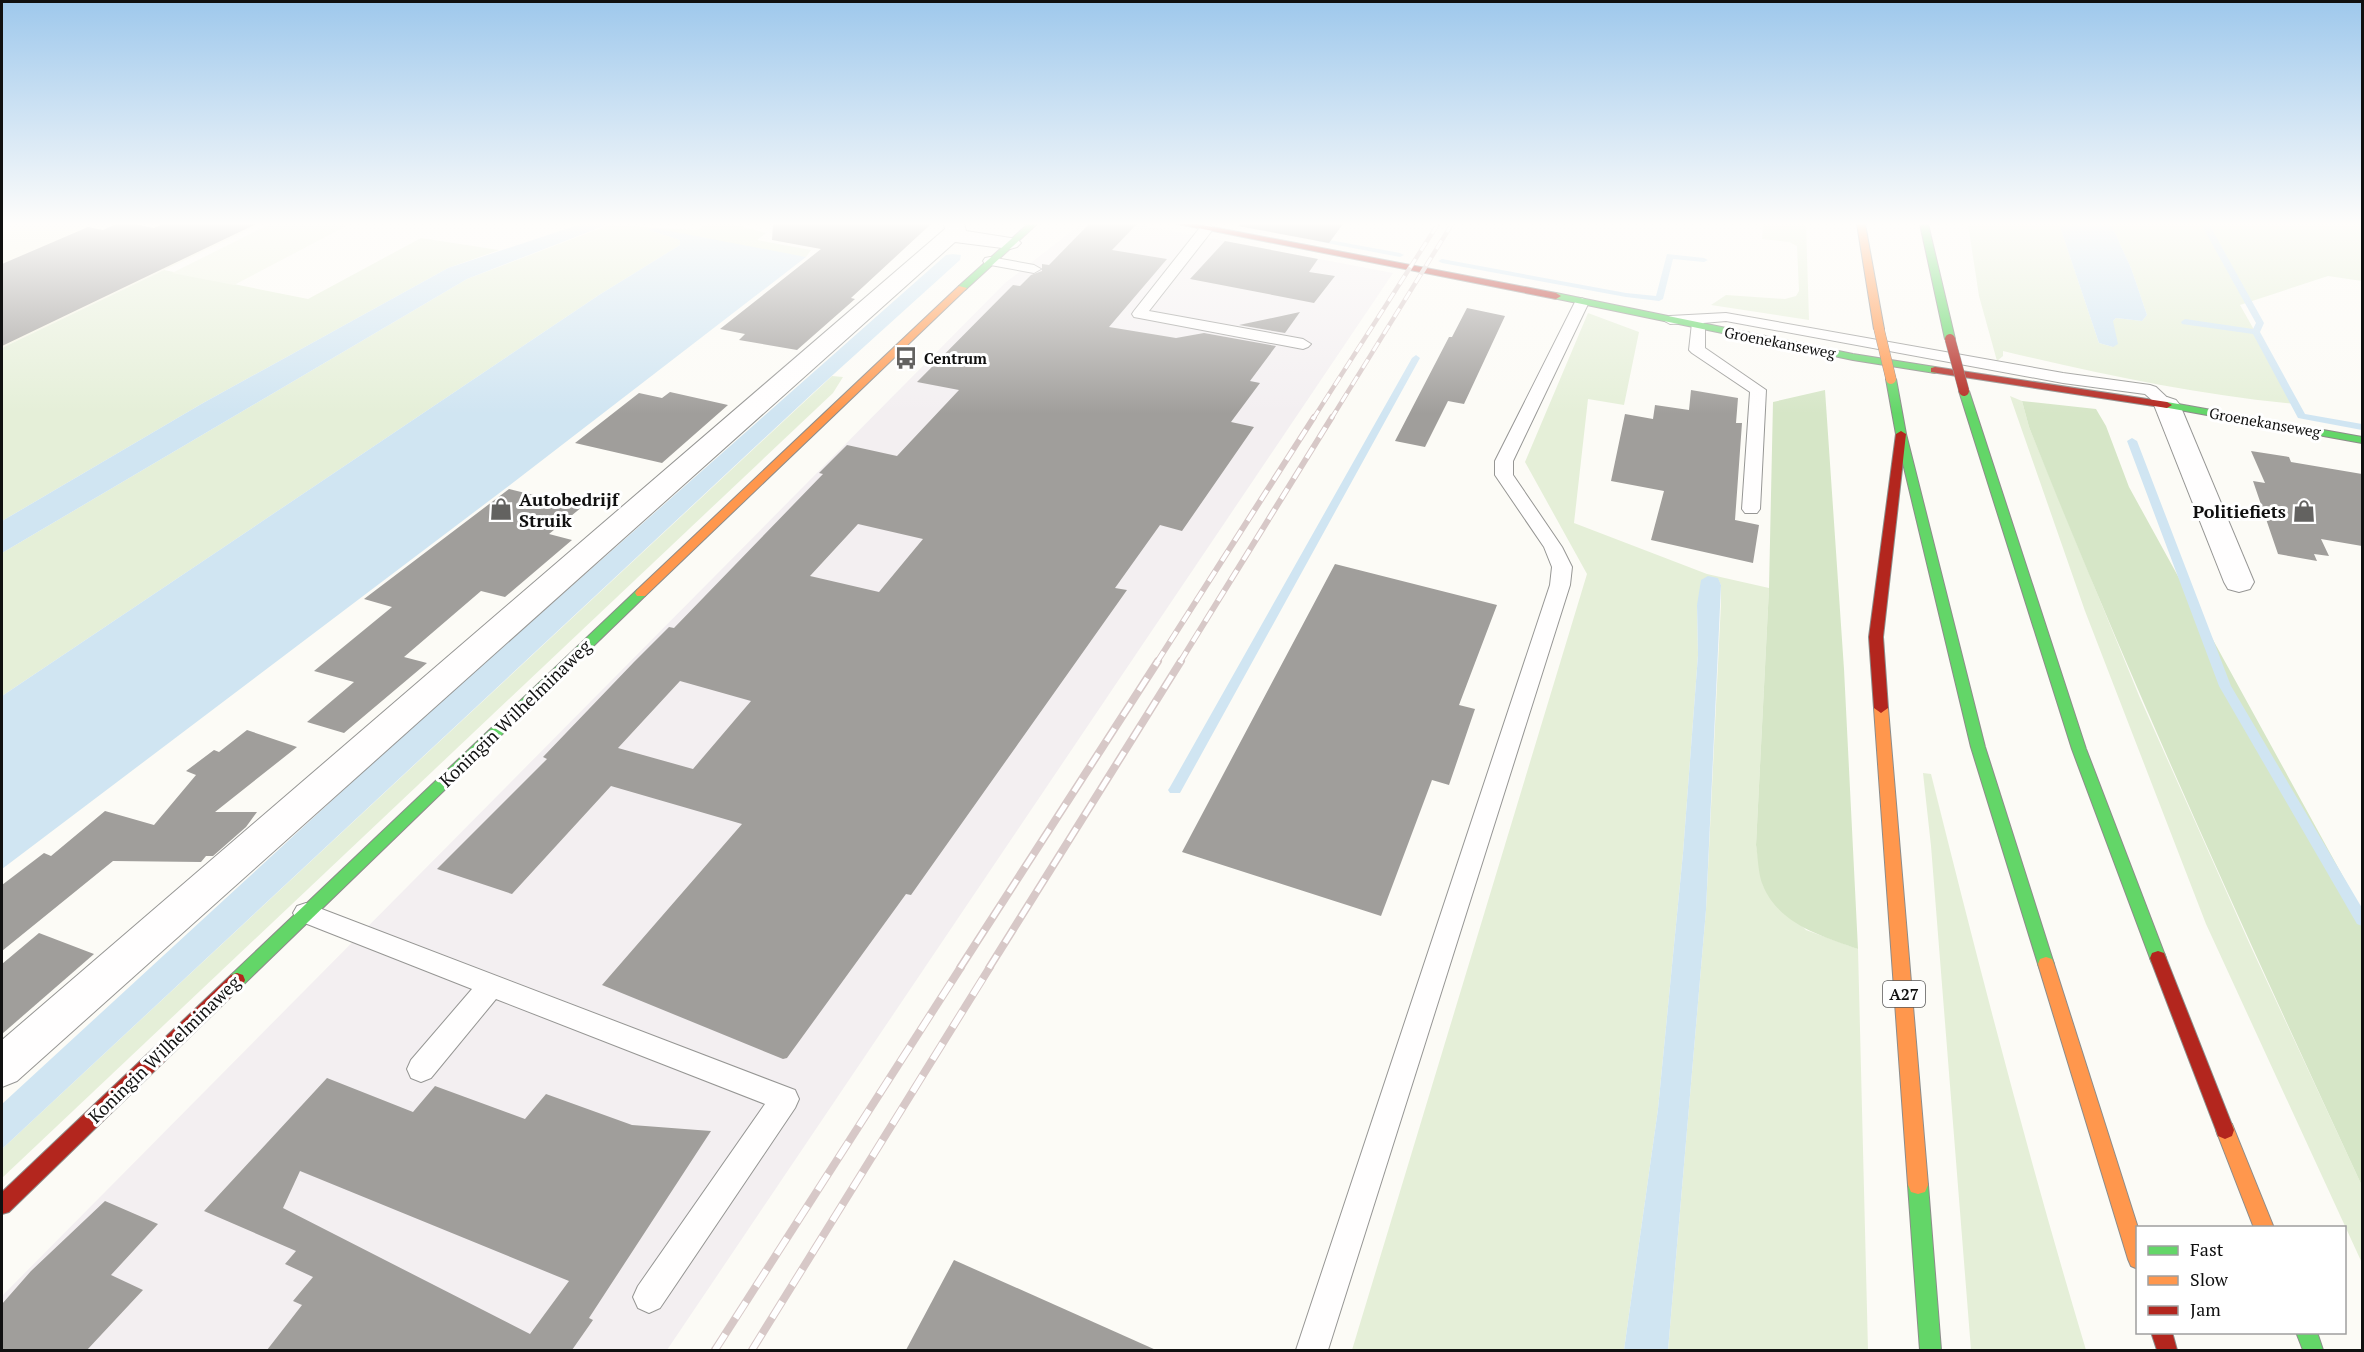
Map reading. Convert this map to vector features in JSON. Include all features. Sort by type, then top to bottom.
[{"type":"main road","name":"Koningin Wilhelminaweg","points":[[2,1205],[963,287]]},
{"type":"main road","name":"Groenekanseweg","points":[[1506,287],[1853,357],[2168,405],[2362,440]]},
{"type":"main road","name":"A27","points":[[1872,287],[1901,434],[1978,747],[2136,1253]]},
{"type":"main road","points":[[1938,287],[1964,391],[2079,749],[2182,1021],[2264,1226]]},
{"type":"main road","name":"A27","points":[[1901,434],[1876,637],[1931,1350]]},
{"type":"main road","points":[[2162,1334],[2167,1350]]},
{"type":"main road","points":[[2307,1334],[2313,1350]]},
{"type":"street","points":[[2,1067],[886,287]]},
{"type":"street","points":[[2168,405],[2240,582]]},
{"type":"lane","points":[[1160,287],[1139,314],[1303,344]]},
{"type":"lane","points":[[1312,1350],[1560,585],[1562,567],[1553,547],[1512,490],[1504,475],[1504,461],[1582,302]]},
{"type":"lane","points":[[1665,320],[1726,316],[2052,376],[2150,390],[2168,405]]},
{"type":"lane","points":[[1698,326],[1697,350],[1758,390],[1751,509]]},
{"type":"lane","points":[[306,913],[785,1099],[649,1297]]},
{"type":"lane","points":[[421,1069],[491,986]]},
{"type":"shaded area","points":[[1001,287],[1383,287],[667,1350],[2,1350],[2,1296]]},
{"type":"green space","points":[[2,287],[129,287],[2,348]]},
{"type":"green space","points":[[128,287],[249,287],[308,299],[330,287],[413,287],[203,403],[2,521],[2,348]]},
{"type":"green space","points":[[453,287],[612,287],[2,696],[2,553]]},
{"type":"green space","points":[[1799,287],[1808,287],[1809,320],[1711,305],[1726,295],[1785,299],[1796,296]]},
{"type":"green space","points":[[1978,287],[2080,287],[2099,343],[2113,347],[2113,321],[2116,318],[2142,321],[2147,315],[2137,287],[2294,287],[2240,305],[2296,404],[2222,395],[2112,376],[2003,351],[2003,356],[1997,361]]},
{"type":"green space","points":[[1588,313],[1639,332],[1624,405],[1588,399],[1574,523],[1707,574],[1769,588],[1756,845],[1763,886],[1806,930],[1858,949],[1868,1350],[1668,1350],[1706,910],[1721,603],[1721,585],[1718,579],[1697,605],[1698,655],[1683,853],[1658,1109],[1624,1350],[1352,1350],[1587,574],[1525,462]]},
{"type":"green space","points":[[832,376],[843,377],[833,393],[2,1178],[2,1149]]},
{"type":"green space","points":[[1825,390],[1844,669],[1858,949],[1803,927],[1780,910],[1770,899],[1763,886],[1756,845],[1769,588],[1773,402]]},
{"type":"green space","points":[[2010,396],[2022,401],[2029,427],[2140,698],[2251,947],[2362,1186],[2362,1263],[2206,924],[2085,611]]},
{"type":"green space","points":[[2022,401],[2096,409],[2106,426],[2129,487],[2362,911],[2362,1186],[2149,714],[2029,427]]},
{"type":"green space","points":[[1923,773],[1931,774],[2005,1063],[2086,1350],[1971,1350],[1931,846]]},
{"type":"water","points":[[413,287],[453,287],[2,553],[2,521],[203,403]]},
{"type":"water","points":[[612,287],[767,287],[510,485],[2,869],[2,696]]},
{"type":"water","points":[[910,287],[930,287],[814,392],[2,1149],[2,1104],[400,738]]},
{"type":"water","points":[[2080,287],[2137,287],[2147,315],[2142,321],[2116,318],[2113,321],[2118,344],[2113,347],[2099,343]]},
{"type":"water","points":[[1708,576],[1718,578],[1721,585],[1706,910],[1668,1350],[1624,1350],[1658,1109],[1683,853],[1698,655],[1697,605],[1701,580]]},
{"type":"building","points":[[2,287],[125,287],[2,346]]},
{"type":"building","points":[[773,287],[863,287],[851,298],[855,299],[797,350],[739,340],[745,334],[720,329]]},
{"type":"building","points":[[1011,287],[1143,287],[1109,327],[1176,338],[1204,333],[1276,346],[1250,381],[1260,383],[1231,422],[1254,427],[1182,531],[1160,525],[1115,588],[1127,590],[911,895],[906,894],[787,1058],[783,1059],[602,985],[742,824],[611,786],[512,894],[437,869],[547,759],[543,757],[634,662],[669,627],[674,628],[823,474],[819,473],[847,445],[897,456],[959,390],[917,382]],"holes":[[[858,524],[923,539],[879,592],[810,576]],[[680,681],[751,701],[693,769],[618,748]]]},
{"type":"building","points":[[1232,287],[1326,287],[1314,303]]},
{"type":"building","points":[[1467,308],[1505,316],[1464,404],[1448,401],[1425,447],[1395,441],[1449,337],[1452,337]]},
{"type":"building","points":[[1300,312],[1285,333],[1239,325]]},
{"type":"building","points":[[1691,390],[1738,398],[1736,423],[1742,423],[1735,520],[1759,525],[1753,563],[1651,540],[1664,491],[1611,481],[1625,414],[1653,419],[1655,405],[1689,410]]},
{"type":"building","points":[[670,392],[728,405],[662,463],[575,443],[639,393],[662,398]]},
{"type":"building","points":[[2251,451],[2289,457],[2291,462],[2362,474],[2362,546],[2321,539],[2329,556],[2314,554],[2317,561],[2278,554],[2253,481],[2265,483]]},
{"type":"building","points":[[509,489],[582,507],[549,534],[572,540],[505,597],[481,591],[404,657],[427,663],[344,733],[307,722],[354,682],[314,671],[392,607],[364,599]]},
{"type":"building","points":[[1335,564],[1497,605],[1459,705],[1475,709],[1449,785],[1432,780],[1381,916],[1182,852]]},
{"type":"building","points":[[247,730],[297,747],[215,812],[257,812],[246,827],[213,856],[206,856],[201,862],[113,861],[2,951],[2,885],[44,853],[51,856],[105,811],[154,825],[196,775],[186,771],[214,750],[219,752]]},
{"type":"building","points":[[39,933],[94,954],[2,1034],[2,964]]},
{"type":"building","points":[[327,1078],[413,1112],[435,1086],[525,1119],[546,1094],[632,1125],[711,1131],[589,1318],[593,1320],[572,1350],[267,1350],[302,1305],[293,1301],[313,1277],[285,1264],[296,1251],[204,1211]],"holes":[[[300,1171],[569,1281],[530,1334],[283,1208]]]},
{"type":"building","points":[[105,1201],[158,1224],[111,1275],[143,1290],[87,1350],[2,1350],[2,1304],[31,1271]]},
{"type":"building","points":[[954,1260],[1156,1350],[906,1350]]},
{"type":"waterway","points":[[1583,287],[1659,299],[1662,287]]},
{"type":"waterway","points":[[2240,287],[2260,323],[2256,332]]},
{"type":"waterway","points":[[2185,322],[2256,332]]},
{"type":"waterway","points":[[2256,332],[2301,416],[2362,427]]},
{"type":"waterway","points":[[1175,790],[1416,358]]},
{"type":"waterway","points":[[2132,441],[2225,686],[2362,920]]},
{"type":"railway","points":[[1313,419],[1398,287]]},
{"type":"railway","points":[[1331,419],[1413,287]]},
{"type":"railway","points":[[1157,662],[1314,417]]},
{"type":"railway","points":[[1180,662],[1332,417]]},
{"type":"railway","points":[[960,968],[1158,661]]},
{"type":"railway","points":[[989,968],[1181,661]]},
{"type":"railway","points":[[715,1350],[961,967]]},
{"type":"railway","points":[[752,1350],[990,967]]},
{"type":"traffic: fast","points":[[1938,287],[1950,339]]},
{"type":"traffic: fast","points":[[1556,296],[1853,357],[1935,370]]},
{"type":"traffic: fast","points":[[1891,379],[1901,434],[1978,747],[2046,964]]},
{"type":"traffic: fast","points":[[1964,391],[2079,749],[2158,958]]},
{"type":"traffic: fast","points":[[2167,405],[2362,440]]},
{"type":"traffic: fast","points":[[237,980],[641,593]]},
{"type":"traffic: fast","points":[[1918,1185],[1931,1350]]},
{"type":"traffic: fast","points":[[2307,1334],[2313,1350]]},
{"type":"traffic: slow","points":[[1872,287],[1879,329]]},
{"type":"traffic: slow","points":[[641,593],[962,288]]},
{"type":"traffic: slow","points":[[1879,329],[1891,379]]},
{"type":"traffic: slow","points":[[1881,708],[1918,1185]]},
{"type":"traffic: slow","points":[[2046,964],[2136,1253]]},
{"type":"traffic: slow","points":[[2225,1130],[2263,1226]]},
{"type":"traffic: jam","points":[[1510,287],[1556,296]]},
{"type":"traffic: jam","points":[[1950,339],[1964,391]]},
{"type":"traffic: jam","points":[[1935,370],[2167,405]]},
{"type":"traffic: jam","points":[[1881,708],[1876,637],[1901,434]]},
{"type":"traffic: jam","points":[[2158,958],[2225,1130]]},
{"type":"traffic: jam","points":[[2,1205],[237,980]]},
{"type":"traffic: jam","points":[[2162,1334],[2167,1350]]},
{"type":"place","name":"Centrum","points":[[906,358]]},
{"type":"place","name":"Autobedrijf Struik","points":[[501,509]]},
{"type":"place","name":"Politiefiets","points":[[2304,511]]}]
